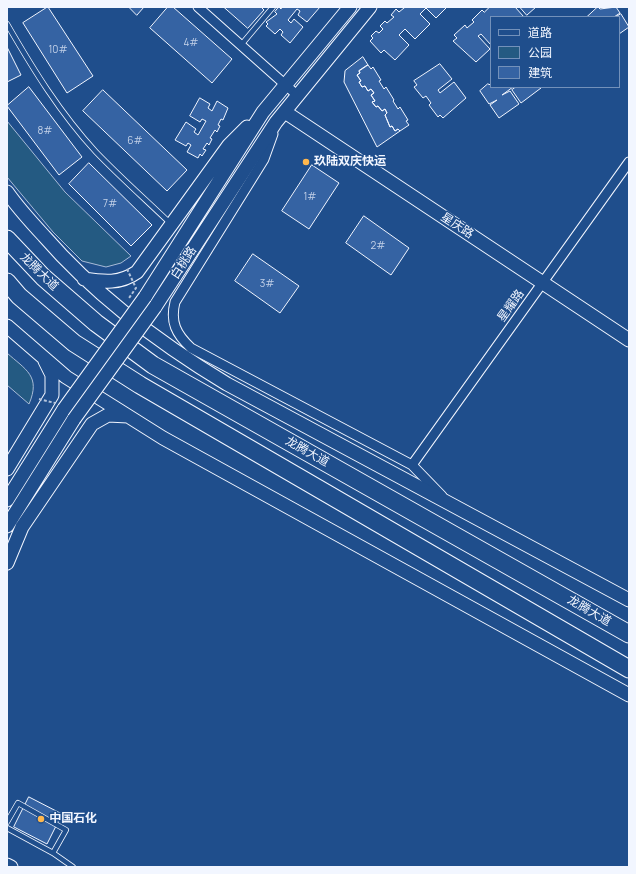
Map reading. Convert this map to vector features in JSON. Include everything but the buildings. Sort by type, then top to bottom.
[{"type":"highway","points":[[7,228],[42,277]]},
{"type":"highway","name":"龙腾大道","points":[[7,239],[42,277],[96,323],[153,365],[629,634]]},
{"type":"highway","name":"龙腾大道","points":[[7,283],[19,296],[74,343],[140,385],[625,668]]},
{"type":"main road","name":"白桃路","points":[[7,500],[60,407],[145,297],[263,112],[350,7]]},
{"type":"main road","name":"白桃路","points":[[7,526],[74,419],[155,307],[281,117],[370,7]]},
{"type":"main road","points":[[84,279],[112,282],[128,278],[143,264],[229,145],[263,112]]},
{"type":"main road","name":"星庆路","points":[[281,117],[543,283],[629,340]]},
{"type":"main road","points":[[7,192],[15,204],[57,252],[84,279],[145,330],[201,369],[629,600]]},
{"type":"main road","points":[[7,326],[66,377],[163,438],[629,695]]},
{"type":"main road","points":[[7,469],[52,395],[52,375],[44,358]]},
{"type":"main road","points":[[7,563],[22,527],[92,424],[108,416],[128,416]]},
{"type":"main road","points":[[7,865],[11,867]]},
{"type":"street","points":[[198,7],[298,96]]},
{"type":"street","points":[[281,117],[264,159],[175,302],[173,322],[176,332],[191,348],[412,465],[448,503]]},
{"type":"street","name":"星耀路","points":[[412,465],[629,162]]},
{"type":"lane","points":[[241,45],[273,7]]},
{"type":"lane","points":[[7,24],[36,75],[96,152],[172,224]]},
{"type":"lane","points":[[7,822],[18,803],[66,830],[53,853]]},
{"type":"lane","points":[[7,828],[53,853],[73,867]]},
{"type":"path","points":[[127,269],[136,288],[127,301]]},
{"type":"path","points":[[39,398],[60,407]]},
{"type":"green space","points":[[7,121],[65,192],[131,256],[121,263],[106,267],[82,261],[53,232],[7,177]]},
{"type":"green space","points":[[7,353],[30,374],[33,387],[29,404],[7,385]]},
{"type":"place","name":"玖陆双庆快运","points":[[306,162]]},
{"type":"place","name":"中国石化","points":[[41,819]]}]
